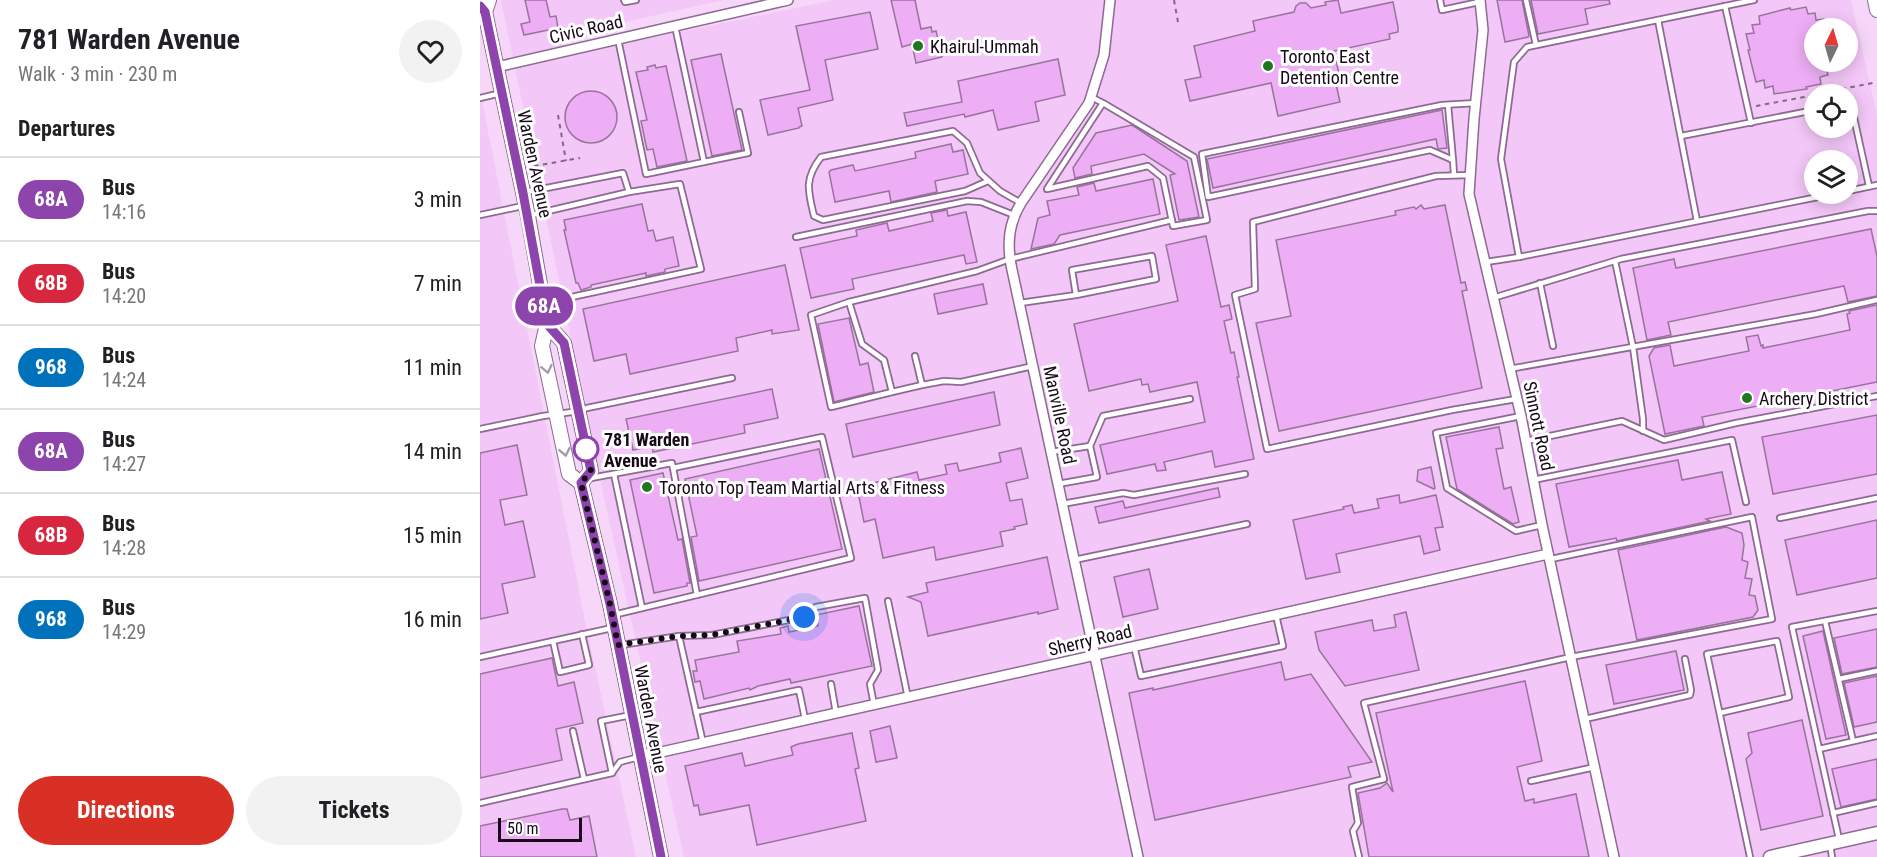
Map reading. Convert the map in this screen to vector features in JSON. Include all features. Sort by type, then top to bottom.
[{"type":"main road","points":[[1875,0],[1877,9]]},
{"type":"main road","name":"Warden Avenue","points":[[485,6],[526,205],[547,324],[542,346],[556,415],[569,474],[583,481]]},
{"type":"main road","name":"Warden Avenue","points":[[547,324],[564,343],[591,471],[583,481]]},
{"type":"main road","name":"Warden Avenue","points":[[583,481],[661,857]]},
{"type":"street","name":"Civic Road","points":[[496,67],[675,26],[760,3],[788,0]]},
{"type":"street","name":"Manville Road","points":[[1110,0],[1104,55],[1089,103],[1014,215],[1009,236],[1010,259],[1138,857]]},
{"type":"street","name":"Sinnott Road","points":[[1480,1],[1484,30],[1469,194],[1521,416],[1542,525],[1614,857]]},
{"type":"street","name":"Sherry Road","points":[[639,757],[1134,646],[1549,557]]},
{"type":"street","points":[[1774,856],[1877,833]]},
{"type":"lane","points":[[624,0],[625,2],[636,0]]},
{"type":"lane","points":[[1440,0],[1442,10],[1480,1]]},
{"type":"lane","points":[[1526,0],[1536,45]]},
{"type":"lane","points":[[1519,257],[1500,159],[1514,62],[1527,47],[1754,0]]},
{"type":"lane","points":[[1725,6],[1751,123]]},
{"type":"lane","points":[[1658,20],[1697,221]]},
{"type":"lane","points":[[675,26],[704,162]]},
{"type":"lane","points":[[618,39],[646,174],[748,153],[739,112]]},
{"type":"lane","points":[[480,98],[502,93]]},
{"type":"lane","points":[[1091,97],[1103,103],[1194,157],[1207,220],[1173,226],[1163,178],[1148,165],[1047,189],[1103,103]]},
{"type":"lane","points":[[1453,160],[1430,150],[1208,197],[1202,154],[1448,105],[1476,103]]},
{"type":"lane","points":[[1448,105],[1454,176]]},
{"type":"lane","points":[[1681,136],[1804,112]]},
{"type":"lane","points":[[988,181],[965,191],[824,220],[814,216],[808,192],[812,169],[821,157],[953,131],[966,144],[980,173],[1000,191],[1021,204]]},
{"type":"lane","points":[[1858,136],[1869,186]]},
{"type":"lane","points":[[526,205],[623,173],[629,192]]},
{"type":"lane","points":[[1471,175],[1436,176],[1253,222],[1255,289],[1235,295],[1267,449],[1452,410],[1516,399]]},
{"type":"lane","points":[[480,215],[526,205],[680,184],[702,269],[543,303]]},
{"type":"lane","points":[[1858,188],[1877,185]]},
{"type":"lane","points":[[1485,262],[1804,200]]},
{"type":"lane","points":[[796,237],[967,201],[981,202],[1014,215]]},
{"type":"lane","points":[[1493,298],[1615,261],[1877,211]]},
{"type":"lane","points":[[1033,366],[961,382],[944,381],[922,385],[831,407],[811,315],[849,302],[977,271],[1010,259],[1172,220]]},
{"type":"lane","points":[[1020,303],[1076,295],[1156,279],[1152,256],[1072,270],[1076,295]]},
{"type":"lane","points":[[1615,261],[1634,347],[1643,431]]},
{"type":"lane","points":[[1540,283],[1553,346]]},
{"type":"lane","points":[[1509,369],[1816,314],[1877,300]]},
{"type":"lane","points":[[849,302],[862,344],[884,360],[892,392]]},
{"type":"lane","points":[[915,356],[922,385]]},
{"type":"lane","points":[[480,429],[579,411],[732,378]]},
{"type":"lane","points":[[1526,441],[1622,421],[1664,440],[1736,423],[1877,396]]},
{"type":"lane","points":[[1058,484],[1097,477],[1090,446],[1103,416],[1190,399]]},
{"type":"lane","points":[[1521,416],[1436,433],[1448,489],[1516,531],[1542,525]]},
{"type":"lane","points":[[480,657],[582,634],[642,608],[851,558],[822,437],[673,468]]},
{"type":"lane","points":[[1533,480],[1732,440],[1746,502]]},
{"type":"lane","points":[[1051,452],[1090,446]]},
{"type":"lane","points":[[583,481],[672,463],[697,595]]},
{"type":"lane","points":[[614,474],[642,608]]},
{"type":"lane","points":[[1062,504],[1123,493],[1134,495],[1245,474]]},
{"type":"lane","points":[[1780,518],[1877,498]]},
{"type":"lane","points":[[1359,857],[1353,831],[1358,823],[1352,787],[1384,779],[1364,703],[1571,657],[1772,619],[1752,517],[1549,557]]},
{"type":"lane","points":[[1074,560],[1247,524]]},
{"type":"lane","points":[[618,645],[679,636],[712,635],[804,617],[816,608],[865,598],[878,670],[870,684],[873,705]]},
{"type":"lane","points":[[888,600],[908,698]]},
{"type":"lane","points":[[1833,857],[1833,813],[1792,627],[1877,611]]},
{"type":"lane","points":[[1134,646],[1141,676],[1283,646],[1276,615]]},
{"type":"lane","points":[[1825,621],[1853,741]]},
{"type":"lane","points":[[553,641],[560,672],[589,665],[582,634]]},
{"type":"lane","points":[[679,636],[703,743]]},
{"type":"lane","points":[[1720,713],[1789,697],[1777,641],[1707,654],[1750,857]]},
{"type":"lane","points":[[1585,719],[1690,695],[1685,659]]},
{"type":"lane","points":[[1839,679],[1877,671]]},
{"type":"lane","points":[[831,684],[836,714]]},
{"type":"lane","points":[[696,712],[799,690],[806,720]]},
{"type":"lane","points":[[612,773],[601,721],[631,715]]},
{"type":"lane","points":[[573,731],[584,779]]},
{"type":"lane","points":[[1819,749],[1877,736]]},
{"type":"lane","points":[[480,803],[612,773],[620,762],[639,757]]},
{"type":"lane","points":[[1531,781],[1595,767]]},
{"type":"lane","points":[[1833,813],[1877,803]]},
{"type":"path","points":[[1174,0],[1178,22]]},
{"type":"path","points":[[1858,86],[1873,83]]},
{"type":"path","points":[[1747,108],[1804,96]]},
{"type":"path","points":[[558,115],[566,160]]},
{"type":"path","points":[[534,166],[580,158]]},
{"type":"shaded area","points":[[501,0],[723,0],[563,36],[567,55],[835,0],[1851,0],[1855,18],[1804,18],[1804,72],[1858,72],[1858,31],[1877,115],[1877,857],[684,857],[598,470]]},
{"type":"shaded area","points":[[480,91],[584,616],[636,857],[480,857]]},
{"type":"building","points":[[525,0],[546,0],[550,17],[556,16],[558,28],[524,35],[521,24],[530,22]]},
{"type":"building","points":[[891,0],[915,0],[921,29],[931,27],[932,32],[936,31],[942,57],[916,63],[912,44],[902,47]]},
{"type":"building","name":"Toronto East Detention Centre","points":[[1338,0],[1341,13],[1393,2],[1398,27],[1398,32],[1389,34],[1390,39],[1334,51],[1339,74],[1334,75],[1340,102],[1278,116],[1271,83],[1190,101],[1185,80],[1201,77],[1194,46],[1255,31],[1253,21],[1294,12],[1300,3],[1306,3],[1311,8]]},
{"type":"building","points":[[1497,0],[1522,0],[1528,37],[1505,42]]},
{"type":"building","points":[[1531,0],[1609,0],[1610,4],[1585,9],[1588,24],[1538,34]]},
{"type":"building","points":[[1806,7],[1808,14],[1815,13],[1816,18],[1804,18],[1804,72],[1827,72],[1828,75],[1820,77],[1821,84],[1804,84],[1804,89],[1774,94],[1773,86],[1765,88],[1764,80],[1756,82],[1746,34],[1754,33],[1752,25],[1760,24],[1759,16],[1790,8],[1791,10]]},
{"type":"building","points":[[870,12],[878,49],[825,60],[833,100],[798,108],[802,126],[768,135],[760,100],[810,90],[796,26]]},
{"type":"building","points":[[721,54],[742,150],[712,156],[691,60]]},
{"type":"building","points":[[1058,59],[1065,95],[1035,102],[1039,121],[998,130],[993,110],[907,126],[904,113],[962,102],[958,81]]},
{"type":"building","points":[[655,65],[656,68],[666,66],[687,161],[657,167],[653,149],[647,150],[641,121],[647,120],[636,72],[648,70],[647,67]]},
{"type":"building","points":[[591,91],[601,93],[609,99],[615,107],[617,117],[615,127],[609,135],[601,141],[591,143],[581,141],[573,135],[567,127],[565,117],[567,107],[573,99],[581,93]]},
{"type":"building","points":[[1442,110],[1447,148],[1438,149],[1436,139],[1213,188],[1207,159]]},
{"type":"building","points":[[1132,125],[1187,161],[1199,217],[1179,220],[1170,175],[1175,174],[1144,154],[1091,166],[1092,174],[1075,178],[1073,168],[1096,133]]},
{"type":"building","points":[[951,144],[953,152],[963,150],[968,174],[935,181],[937,192],[891,202],[889,191],[835,202],[829,172],[831,170],[853,165],[855,171],[916,158],[915,152]]},
{"type":"building","points":[[1153,179],[1160,214],[1060,235],[1054,244],[1031,249],[1038,218],[1050,215],[1047,201],[1079,195],[1077,187],[1094,183],[1096,191]]},
{"type":"building","points":[[642,204],[648,231],[653,230],[656,241],[673,237],[679,266],[665,269],[665,272],[646,276],[646,273],[591,285],[581,290],[576,283],[564,230],[566,230],[564,220]]},
{"type":"building","points":[[1421,205],[1424,209],[1445,205],[1461,283],[1465,282],[1467,290],[1462,291],[1482,388],[1279,431],[1256,323],[1291,316],[1276,240],[1396,215],[1395,211],[1414,207],[1416,209]]},
{"type":"building","points":[[947,210],[948,216],[966,212],[977,262],[966,264],[964,255],[852,279],[854,289],[811,298],[800,248],[857,236],[856,230],[887,223],[889,231],[933,221],[931,213]]},
{"type":"building","points":[[1871,229],[1877,256],[1877,296],[1848,302],[1844,286],[1668,322],[1671,335],[1647,340],[1633,268],[1674,259],[1676,268]]},
{"type":"building","points":[[1206,236],[1221,307],[1229,305],[1232,319],[1224,321],[1231,353],[1234,352],[1254,459],[1215,467],[1212,451],[1164,462],[1166,470],[1157,471],[1155,464],[1107,474],[1100,445],[1205,422],[1197,382],[1150,392],[1148,384],[1142,385],[1141,379],[1089,391],[1074,324],[1178,301],[1166,245]]},
{"type":"building","points":[[785,265],[799,330],[772,334],[772,330],[736,338],[738,351],[630,374],[626,354],[594,361],[583,309]]},
{"type":"building","points":[[983,284],[987,304],[938,314],[934,294]]},
{"type":"building","points":[[1877,305],[1877,382],[1702,417],[1704,426],[1665,434],[1649,356],[1654,348],[1670,345],[1674,366],[1749,351],[1746,337],[1758,335],[1763,348],[1850,330],[1847,314],[1850,313],[1849,311]]},
{"type":"building","points":[[849,318],[860,365],[868,363],[874,392],[834,402],[818,324]]},
{"type":"building","points":[[772,389],[778,418],[744,425],[745,433],[653,452],[652,446],[633,450],[626,419]]},
{"type":"building","points":[[994,392],[1000,425],[853,457],[846,424]]},
{"type":"building","points":[[1877,415],[1877,474],[1773,494],[1762,437]]},
{"type":"building","points":[[1499,427],[1503,448],[1496,449],[1504,489],[1511,487],[1519,522],[1513,524],[1457,489],[1446,437]]},
{"type":"building","points":[[517,445],[527,495],[500,500],[505,525],[523,521],[535,577],[502,584],[508,613],[480,619],[480,453]]},
{"type":"building","points":[[1021,448],[1028,478],[1006,483],[1010,501],[1022,499],[1027,524],[1000,532],[1003,546],[936,560],[934,547],[883,558],[875,519],[864,522],[857,487],[917,472],[919,480],[947,474],[945,465],[957,463],[959,471],[1001,462],[999,453]]},
{"type":"building","points":[[819,449],[842,549],[699,581],[691,537],[697,536],[685,479]]},
{"type":"building","points":[[1678,460],[1682,480],[1722,472],[1731,514],[1706,519],[1710,521],[1617,541],[1616,538],[1569,547],[1556,484]]},
{"type":"building","points":[[1431,467],[1434,489],[1417,481],[1418,470]]},
{"type":"building","points":[[663,473],[678,540],[682,539],[690,583],[687,583],[687,586],[654,593],[630,480]]},
{"type":"building","points":[[1218,488],[1220,497],[1099,523],[1095,507],[1123,501],[1125,508]]},
{"type":"building","points":[[1399,495],[1400,503],[1436,495],[1443,527],[1435,528],[1440,550],[1424,554],[1420,536],[1336,554],[1340,572],[1306,579],[1293,520],[1344,509],[1343,507],[1352,505],[1354,513],[1379,508],[1377,499]]},
{"type":"building","points":[[1877,520],[1877,578],[1797,595],[1785,540]]},
{"type":"building","points":[[1726,527],[1742,533],[1744,545],[1742,560],[1748,562],[1745,578],[1752,579],[1749,595],[1755,596],[1758,610],[1753,617],[1637,640],[1618,550]]},
{"type":"building","points":[[1047,557],[1058,609],[928,636],[921,602],[908,597],[928,592],[926,583]]},
{"type":"building","points":[[1149,569],[1158,609],[1123,617],[1114,577]]},
{"type":"building","points":[[859,606],[872,666],[791,683],[790,679],[704,699],[700,681],[695,682],[693,671],[697,671],[695,660],[739,652],[737,641],[781,634],[780,628],[788,626],[789,632],[818,626],[816,615]]},
{"type":"building","points":[[1406,612],[1419,670],[1345,686],[1319,650],[1315,632],[1372,620],[1374,631],[1396,627],[1394,615]]},
{"type":"building","points":[[1877,629],[1877,667],[1842,674],[1834,638]]},
{"type":"building","points":[[1823,631],[1846,735],[1826,739],[1803,636]]},
{"type":"building","points":[[1676,651],[1684,690],[1614,704],[1606,665]]},
{"type":"building","points":[[552,658],[558,686],[574,682],[583,723],[556,729],[562,760],[480,778],[480,674]]},
{"type":"building","points":[[1281,662],[1285,680],[1311,674],[1372,762],[1348,767],[1351,777],[1155,820],[1129,693],[1153,688],[1153,690]]},
{"type":"building","points":[[1877,676],[1877,722],[1854,727],[1844,683]]},
{"type":"building","points":[[1525,681],[1542,761],[1517,767],[1525,801],[1534,799],[1534,803],[1576,794],[1589,857],[1369,857],[1358,793],[1380,788],[1387,783],[1393,792],[1376,713]]},
{"type":"building","points":[[1802,720],[1823,816],[1761,830],[1746,759],[1752,753],[1748,733]]},
{"type":"building","points":[[890,726],[897,758],[876,762],[870,731]]},
{"type":"building","points":[[852,733],[859,768],[855,769],[866,821],[757,845],[749,805],[700,815],[698,805],[694,806],[685,766],[742,753],[745,766],[793,755],[791,747],[798,744]]},
{"type":"building","points":[[1877,759],[1877,799],[1841,807],[1832,769]]},
{"type":"building","points":[[567,809],[570,820],[589,816],[597,857],[480,857],[480,826]]},
{"type":"bus line","name":"68A","points":[[480,6],[485,12],[523,193],[547,324],[564,343],[577,399],[591,471],[581,483],[610,604],[639,757],[661,857]]},
{"type":"place","name":"Khairul-Ummah","points":[[918,46]]},
{"type":"place","name":"Toronto East Detention Centre","points":[[1268,66]]},
{"type":"place","name":"Archery District","points":[[1747,398]]},
{"type":"place","name":"781 Warden Avenue","points":[[586,449]]},
{"type":"place","name":"Toronto Top Team Martial Arts & Fitness","points":[[647,487]]},
{"type":"route","points":[[586,449],[591,471],[581,483],[618,645],[679,636],[712,635],[804,617]]}]
